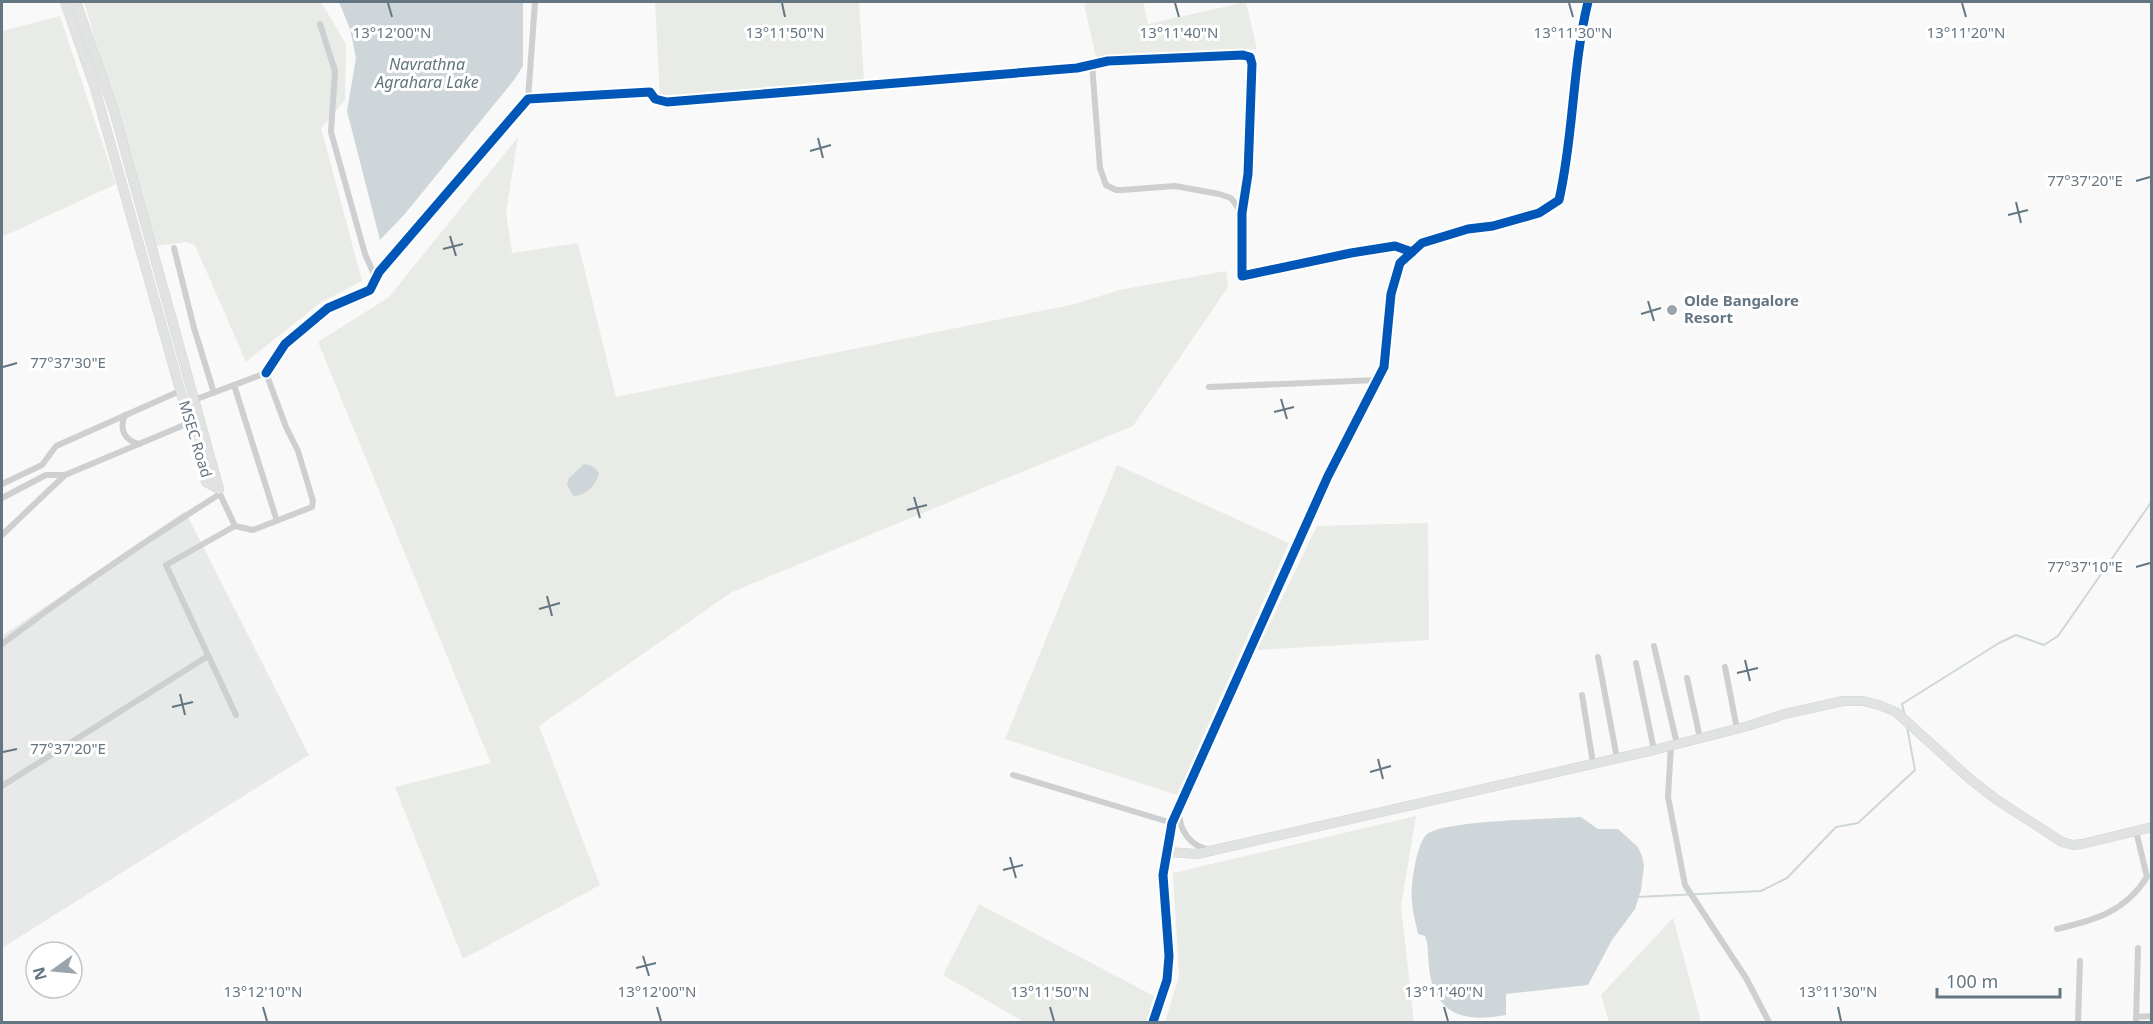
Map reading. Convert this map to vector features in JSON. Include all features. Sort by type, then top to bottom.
[{"type":"street","name":"MSEC Road","points":[[65,2],[94,85],[206,482],[220,491]]},
{"type":"street","name":"MSEC Road","points":[[76,2],[114,111],[220,491]]},
{"type":"street","points":[[194,400],[266,373],[288,342],[332,306],[370,290],[379,272],[528,99],[535,2]]},
{"type":"street","points":[[1153,1023],[1168,972],[1169,956],[1163,875],[1172,823],[1328,476],[1384,367],[1391,294],[1400,263],[1422,243],[1468,229],[1493,226],[1539,213],[1559,200],[1567,165],[1573,92],[1588,2]]},
{"type":"street","points":[[320,24],[335,71],[331,132],[365,254],[376,279]]},
{"type":"street","points":[[528,99],[650,92],[655,99],[667,102],[1077,68],[1108,61],[1227,55],[1250,57],[1252,79],[1248,174],[1242,213],[1242,276],[1395,246],[1412,252]]},
{"type":"street","points":[[1092,64],[1100,168],[1106,185],[1116,190],[1175,186],[1220,194],[1231,198],[1242,213]]},
{"type":"street","points":[[134,226],[145,222]]},
{"type":"street","points":[[174,248],[213,393]]},
{"type":"street","points":[[236,715],[166,565],[235,526],[253,530],[312,507],[313,501],[298,451],[286,427],[266,373]]},
{"type":"street","points":[[1209,387],[1377,380]]},
{"type":"street","points":[[234,385],[277,521]]},
{"type":"street","points":[[2,484],[42,465],[56,446],[180,391]]},
{"type":"street","points":[[125,416],[122,424],[123,432],[128,439],[139,444]]},
{"type":"street","points":[[2,536],[65,475],[189,423]]},
{"type":"street","points":[[2,498],[46,475],[65,475]]},
{"type":"street","points":[[2,644],[65,596],[220,491],[235,526]]},
{"type":"street","points":[[1654,646],[1674,745],[1668,797],[1685,885],[1746,978],[1768,1023]]},
{"type":"street","points":[[2,786],[208,656]]},
{"type":"street","points":[[1598,657],[1617,758]]},
{"type":"street","points":[[1636,663],[1654,750]]},
{"type":"street","points":[[1725,667],[1737,729]]},
{"type":"street","points":[[1687,678],[1700,738]]},
{"type":"street","points":[[1582,695],[1593,763]]},
{"type":"street","points":[[1168,852],[1197,854],[1654,750],[1785,714],[1843,701],[1863,701],[1896,712],[1970,779],[1997,800],[2062,842],[2073,845],[2082,844],[2151,827]]},
{"type":"street","points":[[1013,775],[1172,823]]},
{"type":"street","points":[[1180,805],[1179,817],[1184,833],[1198,846],[1211,850]]},
{"type":"street","points":[[2057,929],[2102,916],[2131,899],[2140,889],[2147,878],[2136,831]]},
{"type":"street","points":[[2138,948],[2136,1020],[2151,1016]]},
{"type":"street","points":[[2078,1023],[2080,961]]},
{"type":"shaded area","points":[[84,2],[321,2],[346,44],[345,100],[321,128],[362,281],[320,303],[246,362],[195,245],[186,242],[156,246]]},
{"type":"shaded area","points":[[655,2],[859,2],[864,80],[660,97]]},
{"type":"shaded area","points":[[1143,2],[1148,24],[1246,2],[1257,49],[1096,57],[1084,4]]},
{"type":"shaded area","points":[[60,16],[116,184],[2,237],[2,31]]},
{"type":"shaded area","points":[[518,137],[506,213],[512,253],[578,243],[616,397],[1075,304],[1119,290],[1226,271],[1228,287],[1133,426],[732,592],[539,726],[600,885],[463,959],[395,787],[491,763],[318,342],[389,297]]},
{"type":"shaded area","points":[[1117,465],[1289,543],[1177,795],[1005,739]]},
{"type":"shaded area","points":[[185,511],[309,755],[2,948],[2,636]]},
{"type":"shaded area","points":[[1428,523],[1429,640],[1257,650],[1317,526]]},
{"type":"shaded area","points":[[1416,816],[1401,906],[1414,1022],[1165,1022],[1179,976],[1173,873]]},
{"type":"shaded area","points":[[979,904],[1154,996],[1146,1022],[1024,1022],[943,975]]},
{"type":"shaded area","points":[[1673,918],[1701,1022],[1609,1022],[1601,995]]},
{"type":"water","name":"Navrathna Agrahara Lake","points":[[339,2],[523,2],[523,66],[404,215],[380,240],[347,111],[356,58],[350,29]]},
{"type":"water","points":[[584,464],[596,469],[599,473],[598,478],[586,492],[573,496],[567,484],[569,478]]},
{"type":"water","points":[[1581,817],[1598,829],[1618,829],[1638,847],[1644,866],[1641,890],[1635,909],[1612,940],[1588,985],[1506,994],[1506,1015],[1484,1018],[1455,1013],[1440,1000],[1432,984],[1427,942],[1425,936],[1418,934],[1412,903],[1415,868],[1422,840],[1436,830],[1452,826]]},
{"type":"waterway","points":[[1905,716],[1902,704],[1999,643],[2016,635],[2044,645],[2058,636],[2152,501]]},
{"type":"waterway","points":[[1638,897],[1761,891],[1787,878],[1836,827],[1858,823],[1915,770],[1907,727]]},
{"type":"cycle path","points":[[1153,1022],[1167,980],[1169,956],[1163,875],[1172,823],[1328,476],[1384,367],[1391,294],[1400,263],[1422,243],[1468,229],[1493,226],[1539,213],[1559,200],[1568,151],[1579,51],[1588,2]]},
{"type":"cycle path","points":[[266,373],[285,344],[328,308],[370,290],[379,272],[528,99],[650,92],[655,99],[667,102],[1077,68],[1108,61],[1243,55],[1250,57],[1252,64],[1248,174],[1242,213],[1242,276],[1395,246],[1412,252]]},
{"type":"place","name":"Olde Bangalore Resort","points":[[1672,310]]}]
